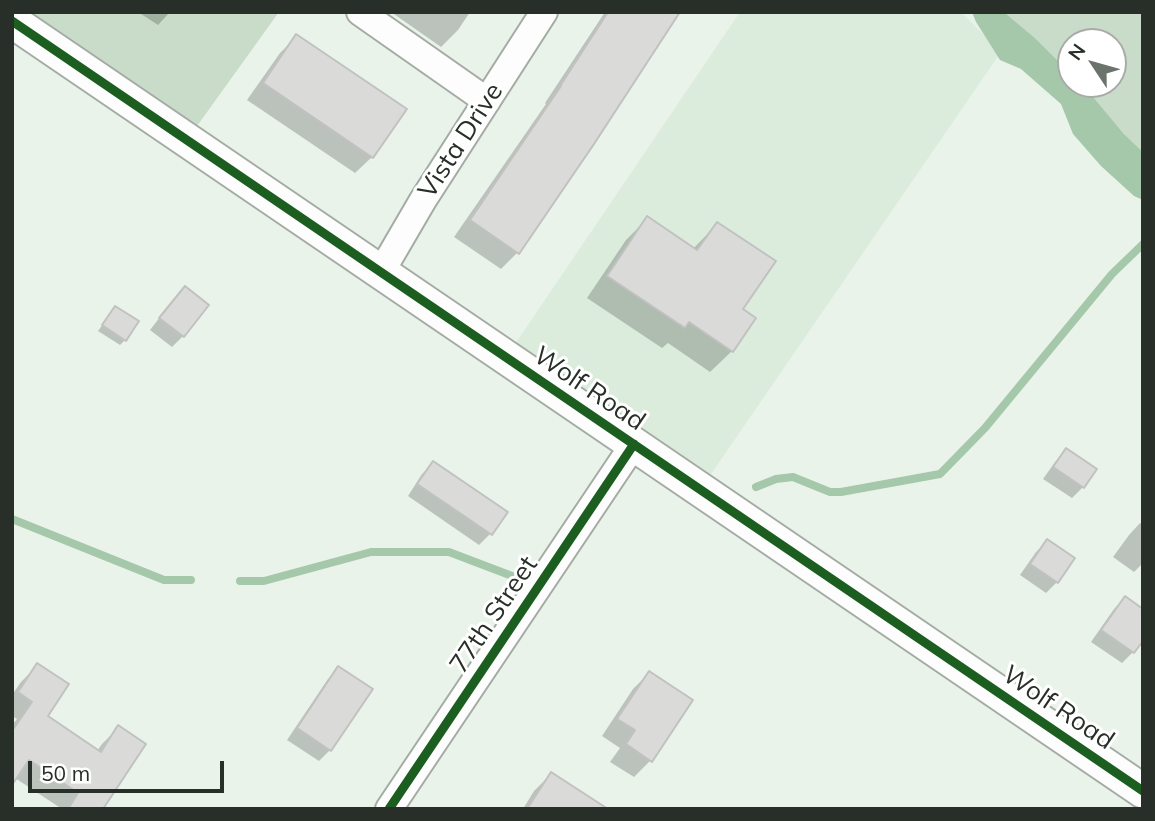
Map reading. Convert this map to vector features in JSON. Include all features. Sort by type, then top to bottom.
[{"type":"street","points":[[360,12],[487,101]]},
{"type":"street","name":"Vista Drive","points":[[381,272],[423,200],[544,12]]},
{"type":"street","name":"Wolf Road","points":[[12,21],[1143,791]]},
{"type":"street","name":"77th Street","points":[[389,809],[634,444]]},
{"type":"shaded area","points":[[12,12],[279,12],[187,140]]},
{"type":"shaded area","points":[[740,12],[961,12],[1001,52],[707,480],[513,347]]},
{"type":"shaded area","points":[[972,12],[1004,12],[1057,60],[1057,98],[1094,98],[1143,152],[1143,200],[1134,196],[1101,166],[1073,134],[1061,104],[1021,69],[1000,60]]},
{"type":"shaded area","points":[[1004,12],[1143,12],[1143,152],[1093,98],[1127,98],[1127,28],[1057,28],[1057,60]]},
{"type":"building","points":[[608,12],[680,12],[519,254],[470,220]]},
{"type":"building","points":[[296,34],[407,109],[373,158],[263,83]]},
{"type":"building","points":[[647,216],[697,250],[717,222],[776,261],[743,309],[756,318],[733,352],[689,322],[685,328],[607,276]]},
{"type":"building","points":[[185,286],[209,305],[184,337],[159,318]]},
{"type":"building","points":[[115,306],[139,321],[126,341],[102,325]]},
{"type":"building","points":[[1066,448],[1097,469],[1084,488],[1053,467]]},
{"type":"building","points":[[433,461],[508,512],[492,535],[417,484]]},
{"type":"building","points":[[1047,539],[1075,558],[1058,583],[1030,564]]},
{"type":"building","points":[[1125,596],[1143,609],[1143,641],[1134,653],[1101,630]]},
{"type":"building","points":[[37,663],[69,684],[48,716],[101,752],[118,725],[146,744],[103,809],[68,809],[78,793],[29,760],[12,785],[12,731],[32,702],[18,692]]},
{"type":"building","points":[[338,666],[373,689],[331,751],[297,728]]},
{"type":"building","points":[[649,671],[693,700],[652,762],[626,744],[635,730],[617,719]]},
{"type":"building","points":[[551,772],[608,809],[527,809]]},
{"type":"waterway","points":[[756,487],[776,479],[793,477],[830,492],[841,492],[940,474],[985,428],[1112,274],[1143,244]]},
{"type":"waterway","points":[[12,519],[164,580],[191,580]]},
{"type":"waterway","points":[[240,581],[264,581],[371,552],[449,552],[520,579]]},
{"type":"cycle path","points":[[12,21],[1143,791]]},
{"type":"cycle path","points":[[389,809],[634,444]]}]
